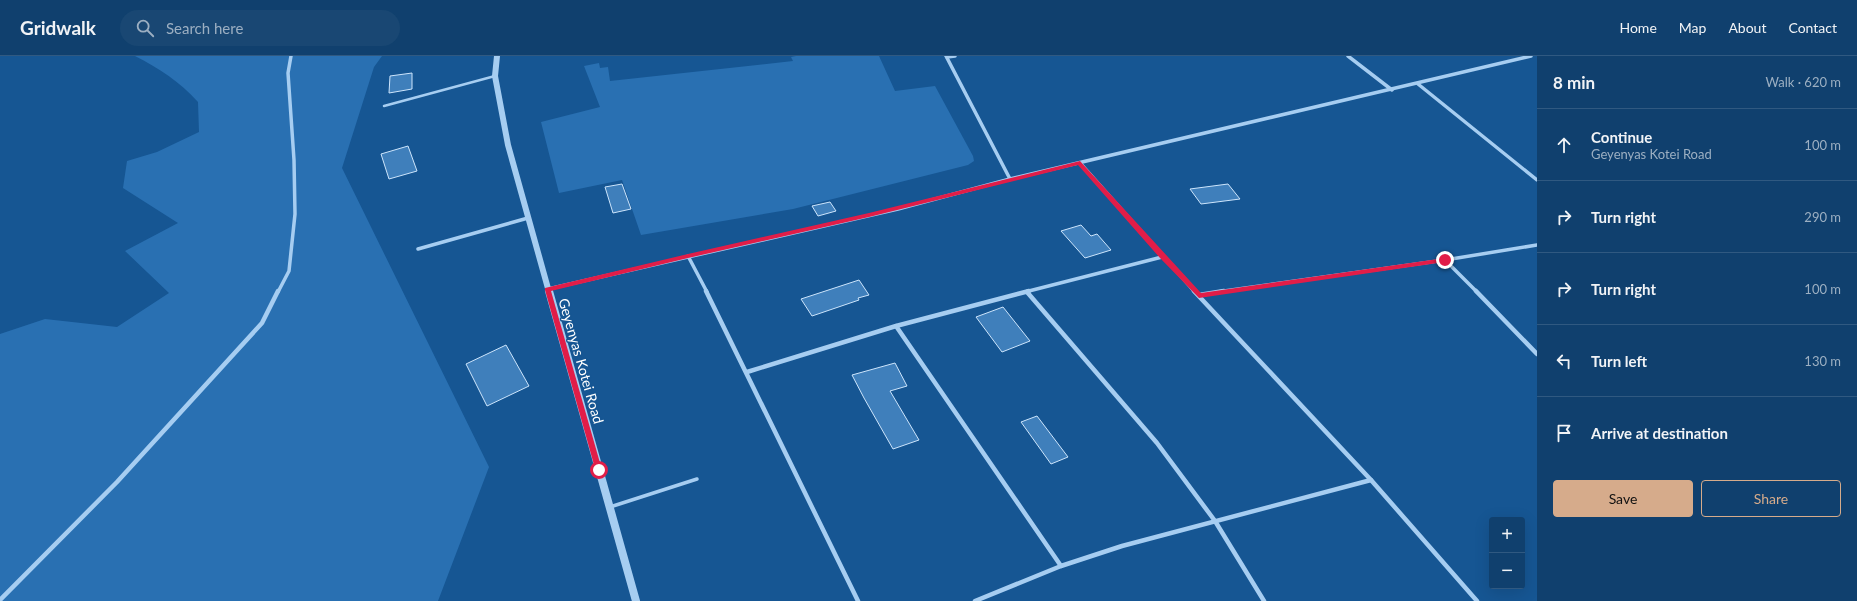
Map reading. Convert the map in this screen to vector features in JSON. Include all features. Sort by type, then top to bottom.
[{"type":"street","points":[[0,600],[116,482],[262,323],[289,271],[295,214],[294,160],[288,73],[291,56]]},
{"type":"street","name":"Geyenyas Kotei Road","points":[[497,56],[495,76],[508,145],[636,601]]},
{"type":"street","points":[[955,56],[946,57],[1010,179]]},
{"type":"street","points":[[1348,56],[1392,90]]},
{"type":"street","points":[[548,290],[688,256],[884,212],[974,190],[1010,179],[1418,84],[1531,56]]},
{"type":"street","points":[[1418,84],[1537,180]]},
{"type":"street","points":[[1080,163],[1162,257],[1371,480],[1477,601]]},
{"type":"street","points":[[418,249],[528,218]]},
{"type":"street","points":[[1199,295],[1445,260],[1537,245]]},
{"type":"street","points":[[688,256],[747,372],[858,601]]},
{"type":"street","points":[[747,372],[896,326],[1162,257]]},
{"type":"street","points":[[1445,260],[1537,354]]},
{"type":"street","points":[[1027,292],[1157,443],[1215,521],[1264,601]]},
{"type":"street","points":[[896,326],[1061,566]]},
{"type":"street","points":[[975,601],[1061,566],[1122,546],[1371,480]]},
{"type":"lane","points":[[384,106],[495,76]]},
{"type":"lane","points":[[610,507],[697,479]]},
{"type":"shaded area","points":[[135,56],[382,56],[374,67],[342,168],[489,467],[438,601],[0,601],[0,334],[45,319],[117,327],[169,293],[125,251],[178,223],[123,188],[127,161],[157,152],[199,132],[198,102],[169,76]]},
{"type":"shaded area","points":[[879,56],[895,91],[935,86],[973,156],[974,161],[968,165],[793,209],[641,235],[622,180],[559,193],[541,122],[600,107],[584,66],[599,63],[600,68],[608,67],[610,81],[793,61],[791,57]]},
{"type":"building","points":[[412,73],[412,89],[389,93],[390,76]]},
{"type":"building","points":[[408,146],[417,171],[389,179],[381,154]]},
{"type":"building","points":[[622,184],[631,209],[613,213],[605,187]]},
{"type":"building","points":[[1228,184],[1240,199],[1201,204],[1190,189]]},
{"type":"building","points":[[830,202],[836,211],[818,216],[812,206]]},
{"type":"building","points":[[1081,225],[1091,236],[1097,234],[1111,250],[1085,258],[1061,231]]},
{"type":"building","points":[[859,280],[869,295],[858,298],[859,300],[812,316],[801,299]]},
{"type":"building","points":[[1003,307],[1030,341],[1002,352],[976,317]]},
{"type":"building","points":[[506,345],[529,386],[487,406],[466,364]]},
{"type":"building","points":[[895,363],[907,386],[890,391],[919,440],[893,449],[852,375]]},
{"type":"building","points":[[1037,416],[1068,457],[1051,464],[1021,422]]},
{"type":"route","points":[[599,470],[548,290],[974,190],[1010,179],[1080,163],[1162,257],[1199,295],[1445,260]]}]
